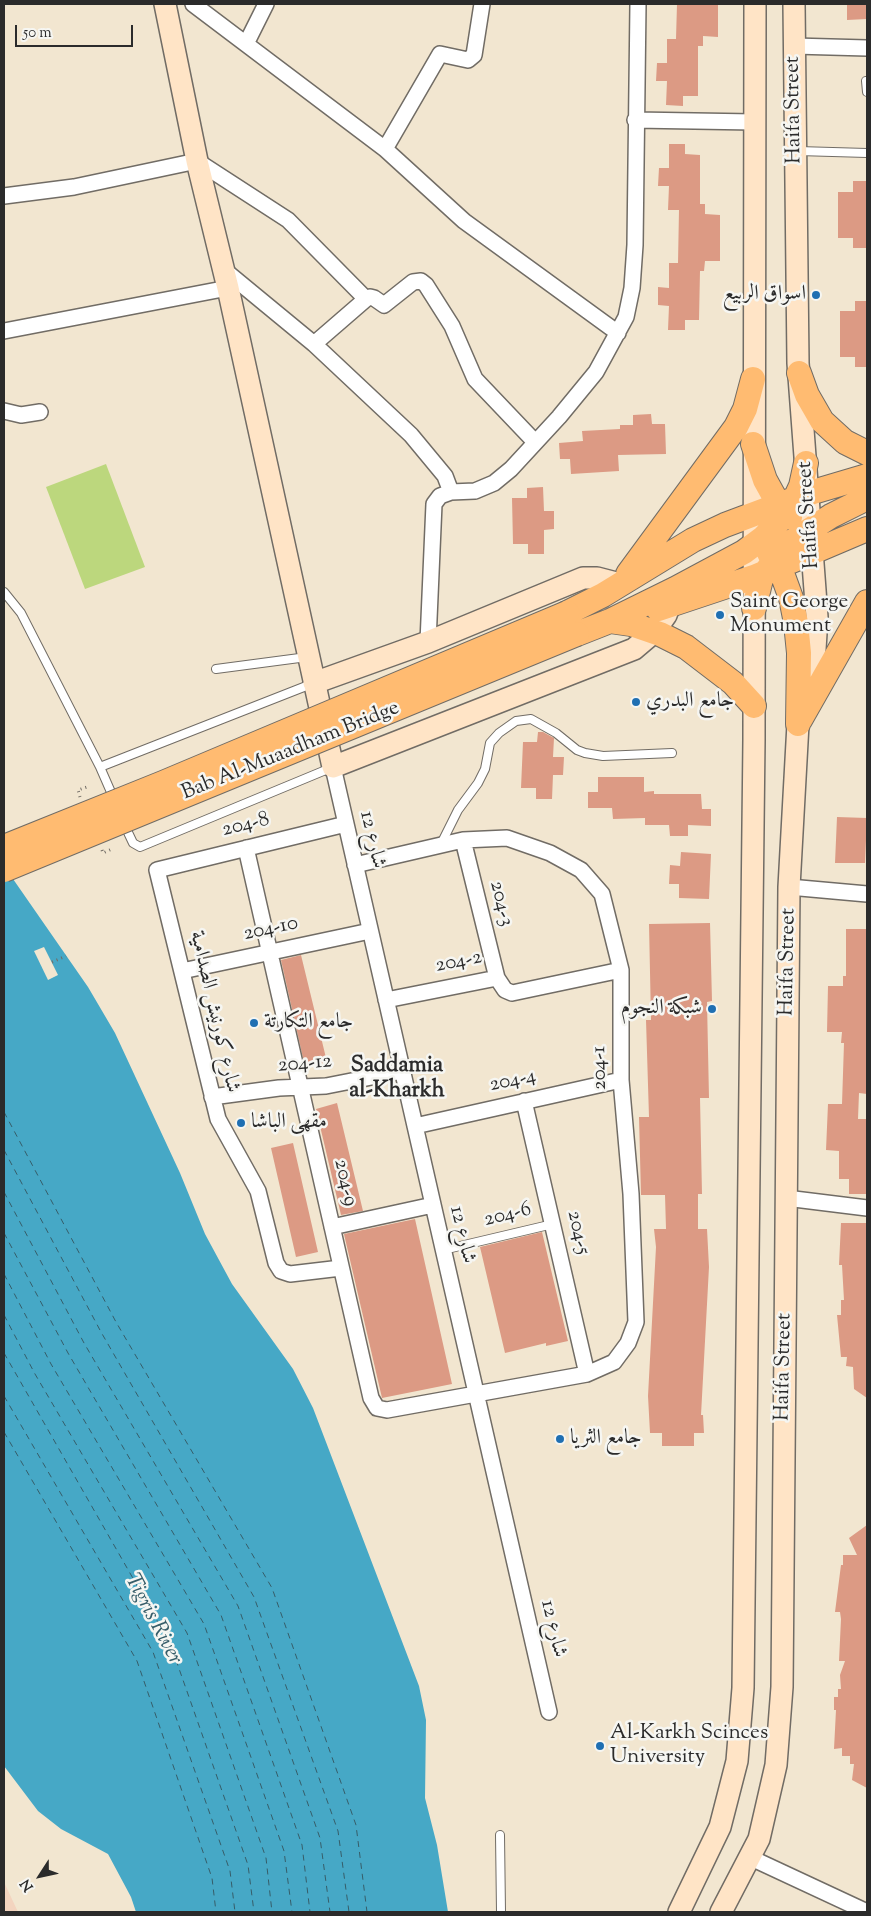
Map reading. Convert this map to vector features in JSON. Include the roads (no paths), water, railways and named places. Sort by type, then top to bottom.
[{"type":"main road","points":[[166,4],[197,161],[226,278],[333,767],[634,649],[654,632],[673,597],[792,503],[867,476]]},
{"type":"main road","name":"Haifa Street","points":[[755,4],[753,380],[755,534]]},
{"type":"main road","name":"Haifa Street","points":[[794,4],[799,373],[806,463]]},
{"type":"main road","points":[[799,373],[807,395],[822,421],[844,442],[867,453]]},
{"type":"main road","points":[[620,584],[736,427],[745,409],[753,380]]},
{"type":"main road","points":[[753,444],[765,480],[792,503],[810,537],[835,543],[867,529]]},
{"type":"main road","points":[[792,503],[801,486],[806,463]]},
{"type":"main road","points":[[610,621],[673,597],[768,569],[810,537],[867,498]]},
{"type":"main road","points":[[572,623],[620,584],[693,540],[725,525],[755,534]]},
{"type":"main road","points":[[755,534],[768,569],[791,598],[799,653],[798,724]]},
{"type":"main road","name":"Haifa Street","points":[[721,1912],[759,1839],[776,1765],[782,1687],[789,888],[798,724],[815,649],[817,617],[810,537]]},
{"type":"main road","points":[[754,608],[758,586],[768,569]]},
{"type":"main road","points":[[314,683],[428,642],[583,578],[597,578],[620,584]]},
{"type":"main road","points":[[798,724],[867,602]]},
{"type":"main road","name":"Haifa Street","points":[[679,1912],[720,1827],[737,1761],[743,1688],[754,608]]},
{"type":"main road","points":[[572,623],[610,621],[632,624],[654,632],[686,647],[711,664],[734,683],[754,706]]},
{"type":"main road","name":"Bab Al-Muaadham Bridge","points":[[4,847],[572,623]]},
{"type":"main road","name":"Bab Al-Muaadham Bridge","points":[[4,870],[572,623]]},
{"type":"street","points":[[193,4],[385,149],[464,221],[618,333]]},
{"type":"street","points":[[246,44],[266,4]]},
{"type":"street","points":[[385,149],[440,54],[468,60],[474,55],[482,4]]},
{"type":"street","points":[[428,642],[434,504],[440,496],[451,492],[475,491],[494,484],[535,442],[596,372],[626,317],[632,288],[635,245],[635,120],[638,4]]},
{"type":"street","points":[[794,46],[867,48]]},
{"type":"street","points":[[635,120],[754,122]]},
{"type":"street","points":[[4,196],[74,187],[197,161],[288,220],[366,299]]},
{"type":"street","points":[[4,331],[226,278],[314,344],[410,435],[446,476],[451,492]]},
{"type":"street","points":[[314,344],[366,299],[374,298],[384,305],[413,282],[421,281],[426,285],[452,326],[475,379],[535,442]]},
{"type":"street","points":[[5,413],[21,415],[40,412]]},
{"type":"street","name":"شارع 12","points":[[333,767],[549,1712]]},
{"type":"street","name":"204-8","points":[[157,870],[346,824]]},
{"type":"street","name":"204-1","points":[[355,865],[462,840],[507,838],[550,853],[581,870],[602,894],[621,970],[621,1080],[631,1194],[636,1322],[628,1343],[614,1362],[587,1374],[387,1410],[377,1408]]},
{"type":"street","name":"204-3","points":[[462,840],[497,978]]},
{"type":"street","name":"204-9","points":[[246,848],[371,1398],[377,1408]]},
{"type":"street","name":"شارع كورنيش الصدامية","points":[[157,870],[218,1120],[258,1191],[276,1264],[281,1271],[290,1274],[341,1268]]},
{"type":"street","points":[[789,888],[867,894]]},
{"type":"street","name":"204-10","points":[[182,971],[370,931]]},
{"type":"street","name":"204-2","points":[[386,1000],[497,978],[505,990],[512,993],[621,970]]},
{"type":"street","name":"204-12","points":[[212,1098],[279,1088],[300,1089],[326,1086],[402,1071]]},
{"type":"street","name":"204-4","points":[[415,1126],[621,1080]]},
{"type":"street","name":"204-5","points":[[524,1101],[587,1374]]},
{"type":"street","points":[[786,1198],[867,1208]]},
{"type":"street","points":[[332,1227],[433,1205]]},
{"type":"street","points":[[749,1856],[867,1912]]},
{"type":"lane","points":[[866,81],[867,92]]},
{"type":"lane","points":[[796,151],[867,153]]},
{"type":"lane","points":[[4,592],[21,613],[100,767],[131,840],[140,847],[333,767]]},
{"type":"lane","points":[[216,669],[308,657]]},
{"type":"lane","points":[[100,767],[314,683]]},
{"type":"lane","points":[[440,846],[458,810],[478,783],[485,769],[490,744],[499,733],[516,721],[531,719],[556,733],[577,750],[603,756],[672,753]]},
{"type":"lane","name":"204-6","points":[[443,1250],[552,1224]]},
{"type":"lane","points":[[500,1835],[501,1912]]},
{"type":"water","name":"Tigris River","points":[[4,866],[88,987],[115,1033],[180,1173],[205,1234],[232,1284],[293,1369],[313,1408],[419,1686],[426,1720],[425,1798],[437,1845],[448,1912],[136,1912],[131,1897],[108,1854],[61,1829],[38,1811],[4,1766]]},
{"type":"place","name":"اسواق الربيع","points":[[816,295]]},
{"type":"place","name":"Saint George Monument","points":[[720,615]]},
{"type":"place","name":"جامع البدري","points":[[636,702]]},
{"type":"place","name":"شبكة النجوم","points":[[712,1009]]},
{"type":"place","name":"جامع التكارتة","points":[[254,1023]]},
{"type":"place","name":"مقهى الباشا","points":[[241,1123]]},
{"type":"place","name":"جامع الثريا","points":[[560,1439]]},
{"type":"place","name":"Al-Karkh Scinces University","points":[[600,1746]]},
{"type":"district","name":"Saddamia al-Kharkh","points":[[397,1080]]}]
